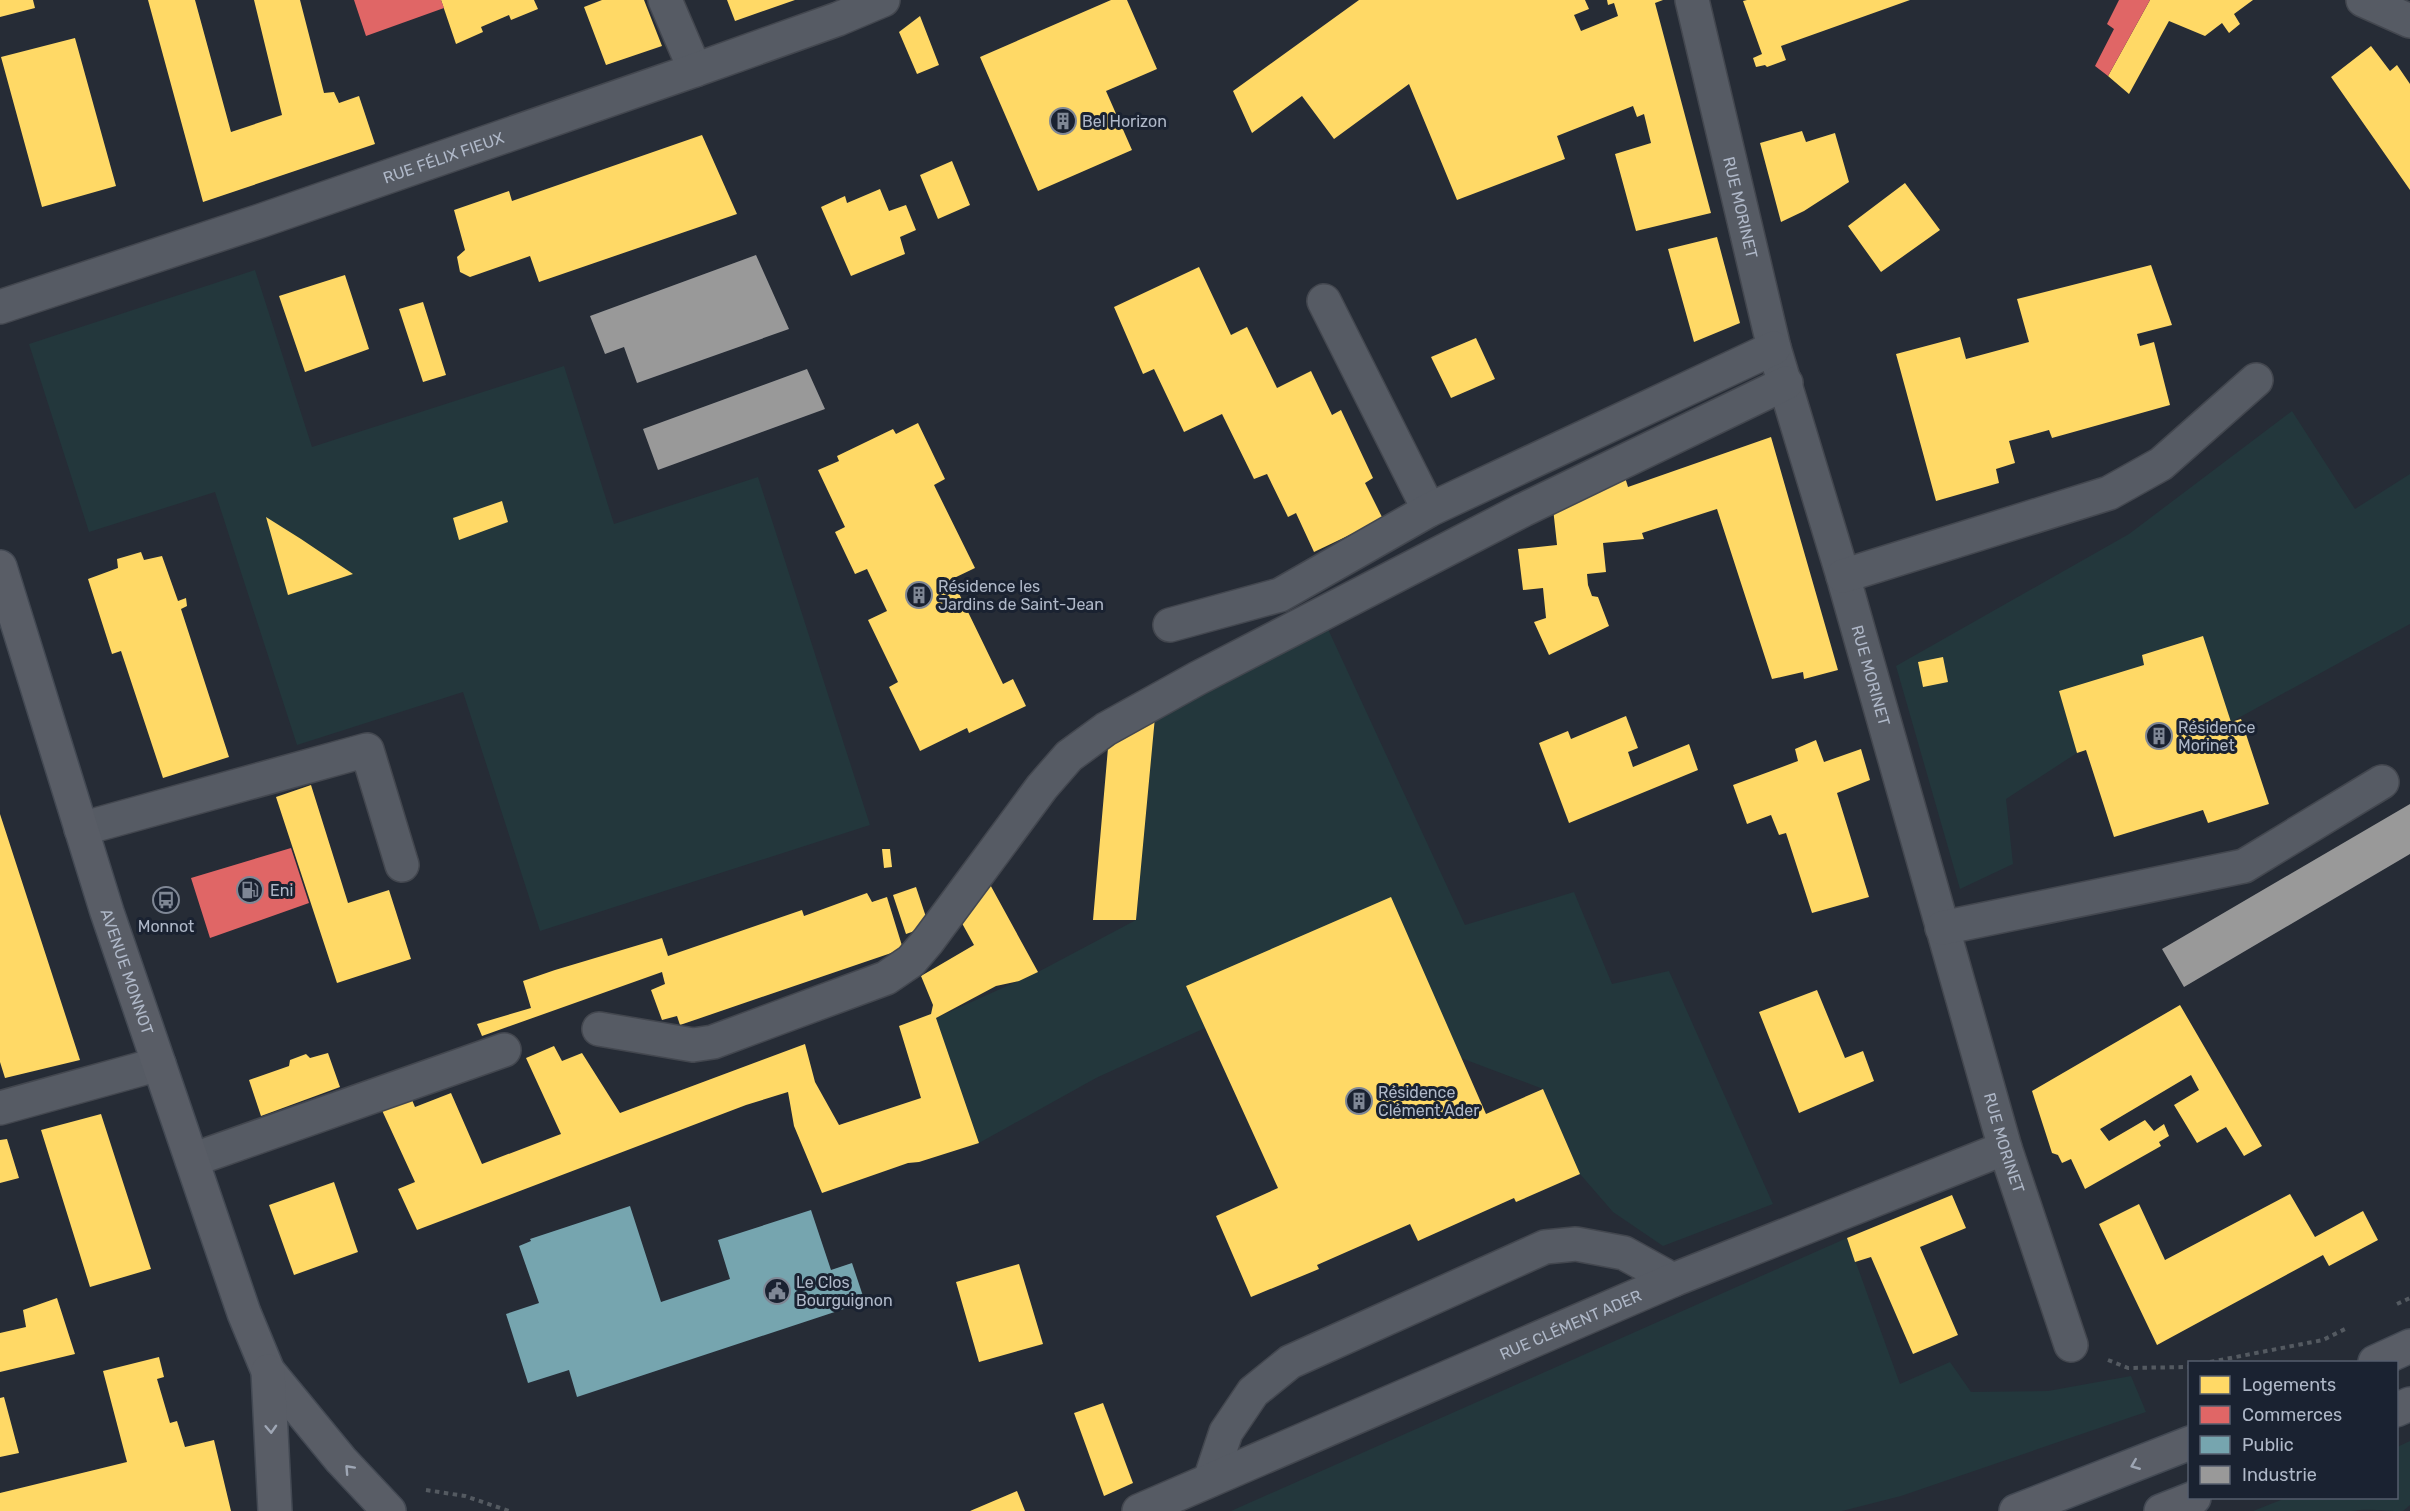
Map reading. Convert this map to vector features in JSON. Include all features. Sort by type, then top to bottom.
[{"type":"main road","name":"AVENUE MONNOT","points":[[0,567],[107,912],[244,1313],[268,1371]]},
{"type":"main road","points":[[2377,1361],[2410,1346]]},
{"type":"main road","points":[[268,1371],[275,1511]]},
{"type":"main road","points":[[268,1371],[341,1460],[389,1511]]},
{"type":"main road","points":[[2016,1511],[2188,1444]]},
{"type":"main road","points":[[2161,1511],[2189,1499]]},
{"type":"street","points":[[665,0],[695,70]]},
{"type":"street","name":"RUE FÉLIX FIEUX","points":[[0,307],[260,221],[695,70],[838,19],[883,0]]},
{"type":"street","name":"RUE MORINET","points":[[1692,0],[1774,348],[1843,576],[2005,1148],[2072,1345]]},
{"type":"street","points":[[2363,0],[2410,21]]},
{"type":"street","points":[[1324,301],[1429,510]]},
{"type":"street","points":[[1170,625],[1280,595],[1429,510],[1774,348]]},
{"type":"street","points":[[1843,576],[2109,493],[2161,464],[2256,380]]},
{"type":"street","points":[[599,1029],[693,1045],[712,1042],[886,978],[911,962],[1048,779],[1069,756],[1106,729],[1198,678],[1522,510],[1786,383]]},
{"type":"street","points":[[81,829],[367,750],[402,865]]},
{"type":"street","points":[[1942,928],[2244,866],[2382,782]]},
{"type":"street","points":[[192,1160],[504,1050]]},
{"type":"street","points":[[0,1108],[159,1064]]},
{"type":"street","name":"RUE CLÉMENT ADER","points":[[1139,1511],[1673,1281],[2005,1148]]},
{"type":"street","points":[[1210,1480],[1227,1432],[1253,1392],[1290,1362],[1545,1247],[1576,1244],[1624,1253],[1673,1281]]},
{"type":"path","points":[[2391,1307],[2410,1298]]},
{"type":"path","points":[[2215,1361],[2323,1340],[2352,1326]]},
{"type":"path","points":[[2072,1345],[2128,1368],[2188,1367]]},
{"type":"green space","points":[[255,270],[312,447],[564,366],[614,524],[758,477],[870,825],[540,931],[463,692],[297,745],[215,492],[89,532],[29,344]]},
{"type":"green space","points":[[2292,411],[2355,509],[2410,474],[2410,624],[2231,722],[2202,636],[2142,655],[2144,665],[2060,691],[2077,753],[2006,799],[2013,864],[1960,889],[1896,666],[2129,534]]},
{"type":"green space","points":[[1327,627],[1465,925],[1574,892],[1612,984],[1669,971],[1773,1204],[1663,1246],[1613,1212],[1580,1174],[1543,1089],[1461,1058],[1205,1028],[1096,1078],[979,1143],[936,1018],[1038,972],[1136,920],[1155,717]]},
{"type":"green space","points":[[1847,1238],[1900,1384],[1950,1362],[1971,1392],[2048,1391],[2131,1376],[2146,1412],[1901,1496],[1842,1511],[1231,1511]]},
{"type":"green space","points":[[2410,1441],[2410,1505],[2403,1511],[2253,1511],[2283,1499],[2398,1499],[2398,1447]]},
{"type":"building: Logements","points":[[0,0],[33,0],[35,8],[0,17]]},
{"type":"building: Logements","points":[[148,0],[195,0],[231,132],[282,115],[254,0],[300,0],[324,93],[334,92],[339,103],[359,96],[375,144],[203,202]]},
{"type":"building: Logements","points":[[441,0],[534,0],[538,9],[511,20],[509,15],[481,27],[483,32],[456,44]]},
{"type":"building: Logements","points":[[602,0],[644,0],[662,46],[606,65],[584,7]]},
{"type":"building: Logements","points":[[727,0],[795,0],[735,21]]},
{"type":"building: Logements","name":"Bel Horizon","points":[[1111,0],[1127,0],[1157,69],[1106,91],[1132,150],[1038,191],[980,57]]},
{"type":"building: Logements","points":[[1359,0],[1585,0],[1589,9],[1574,15],[1581,31],[1618,16],[1614,3],[1608,5],[1607,0],[1663,0],[1655,3],[1711,213],[1636,231],[1615,154],[1651,143],[1644,114],[1637,117],[1633,106],[1557,136],[1565,159],[1457,200],[1409,84],[1334,139],[1302,96],[1252,133],[1233,91]]},
{"type":"building: Logements","points":[[1910,0],[1781,46],[1786,60],[1767,67],[1765,65],[1756,67],[1753,58],[1762,54],[1743,1]]},
{"type":"building: Logements","points":[[2150,0],[2253,0],[2234,14],[2240,24],[2229,33],[2222,23],[2205,36],[2169,21],[2129,94],[2108,76]]},
{"type":"building: Logements","points":[[920,16],[939,65],[917,74],[899,32]]},
{"type":"building: Logements","points":[[75,38],[116,186],[42,207],[1,57]]},
{"type":"building: Logements","points":[[2371,46],[2390,71],[2397,65],[2410,84],[2410,190],[2331,77]]},
{"type":"building: Logements","points":[[1802,131],[1806,142],[1835,133],[1849,182],[1804,211],[1781,222],[1760,143]]},
{"type":"building: Logements","points":[[702,135],[737,214],[539,282],[530,256],[470,277],[460,272],[457,257],[465,250],[454,210],[509,191],[512,201]]},
{"type":"building: Logements","points":[[952,161],[970,205],[938,219],[920,175]]},
{"type":"building: Logements","points":[[1905,183],[1940,230],[1881,272],[1848,226]]},
{"type":"building: Logements","points":[[880,189],[889,211],[906,205],[916,230],[900,237],[905,254],[851,276],[821,207],[845,196],[847,203]]},
{"type":"building: Logements","points":[[1717,237],[1740,323],[1694,342],[1668,249]]},
{"type":"building: Logements","points":[[2151,265],[2172,325],[2137,334],[2140,346],[2154,342],[2170,405],[2052,438],[2049,430],[2009,441],[2015,463],[1996,469],[1999,483],[1936,501],[1896,354],[1960,337],[1966,359],[2029,342],[2017,299]]},
{"type":"building: Logements","points":[[1199,267],[1231,335],[1247,327],[1277,388],[1311,371],[1332,415],[1341,410],[1373,478],[1365,483],[1383,519],[1314,552],[1296,513],[1288,517],[1267,474],[1254,479],[1222,414],[1184,432],[1154,369],[1143,374],[1114,307]]},
{"type":"building: Logements","points":[[345,275],[369,349],[305,372],[279,296]]},
{"type":"building: Logements","points":[[423,302],[446,375],[423,382],[399,309]]},
{"type":"building: Logements","points":[[1476,338],[1495,379],[1451,398],[1431,357]]},
{"type":"building: Logements","name":"Résidence les Jardins de Saint-Jean","points":[[918,423],[945,479],[934,485],[975,568],[952,579],[1003,684],[1013,679],[1026,706],[969,733],[967,728],[920,751],[889,687],[898,682],[868,620],[887,611],[867,569],[855,574],[835,532],[845,527],[818,470],[839,461],[837,456],[893,429],[896,434]]},
{"type":"building: Logements","points":[[1771,437],[1838,670],[1804,679],[1803,672],[1772,679],[1717,509],[1642,533],[1644,539],[1603,543],[1606,572],[1587,574],[1592,596],[1598,597],[1609,626],[1549,655],[1534,622],[1546,618],[1543,588],[1523,590],[1518,549],[1557,545],[1553,508],[1624,474],[1628,487]]},
{"type":"building: Logements","points":[[502,501],[508,522],[459,540],[453,518]]},
{"type":"building: Logements","points":[[266,517],[301,539],[353,574],[288,595]]},
{"type":"building: Logements","points":[[141,552],[144,560],[162,556],[178,601],[186,598],[187,606],[181,609],[229,757],[163,778],[121,651],[112,654],[88,579],[118,568],[117,559]]},
{"type":"building: Logements","name":"Résidence Morinet","points":[[2203,636],[2231,722],[2241,719],[2269,804],[2208,823],[2203,810],[2114,837],[2086,750],[2077,753],[2059,691],[2144,665],[2142,655]]},
{"type":"building: Logements","points":[[1943,657],[1948,682],[1923,687],[1918,662]]},
{"type":"building: Logements","points":[[1626,716],[1638,748],[1628,752],[1633,767],[1689,744],[1698,770],[1569,823],[1539,743],[1568,731],[1571,739]]},
{"type":"building: Logements","points":[[1155,717],[1136,920],[1093,920],[1108,748]]},
{"type":"building: Logements","points":[[1816,740],[1824,762],[1861,749],[1870,780],[1837,793],[1869,897],[1812,913],[1786,833],[1779,835],[1771,815],[1747,824],[1733,785],[1798,761],[1795,749]]},
{"type":"building: Logements","points":[[311,785],[348,903],[389,890],[411,959],[337,983],[276,797]]},
{"type":"building: Logements","points":[[0,814],[80,1060],[5,1078],[0,1062]]},
{"type":"building: Logements","points":[[882,849],[890,849],[892,867],[884,868]]},
{"type":"building: Logements","points":[[987,879],[1038,972],[1019,981],[996,986],[936,1018],[979,1143],[919,1162],[908,1163],[822,1193],[794,1126],[788,1092],[746,1105],[417,1230],[398,1189],[415,1182],[380,1106],[410,1095],[415,1107],[451,1093],[482,1164],[561,1134],[526,1058],[554,1046],[562,1061],[582,1053],[620,1113],[805,1044],[815,1082],[839,1125],[921,1098],[899,1026],[931,1014],[933,1005],[921,976],[974,945],[958,916]]},
{"type":"building: Logements","points":[[916,887],[929,926],[906,934],[893,895]]},
{"type":"building: Logements","points":[[867,893],[872,902],[887,897],[903,949],[680,1025],[677,1016],[662,1020],[651,990],[665,984],[662,972],[482,1036],[477,1024],[531,1008],[523,981],[555,970],[662,938],[668,956],[802,910],[804,916]]},
{"type":"building: Logements","name":"Résidence Clément Ader","points":[[1391,897],[1486,1114],[1543,1089],[1580,1174],[1516,1202],[1514,1198],[1418,1241],[1410,1224],[1317,1265],[1319,1269],[1251,1297],[1216,1216],[1278,1188],[1186,986]]},
{"type":"building: Logements","points":[[1817,990],[1845,1058],[1863,1051],[1874,1081],[1799,1113],[1759,1012]]},
{"type":"building: Logements","points":[[2180,1005],[2262,1146],[2244,1156],[2226,1127],[2197,1143],[2174,1105],[2199,1090],[2191,1075],[2100,1129],[2109,1141],[2145,1120],[2154,1131],[2164,1124],[2169,1136],[2159,1142],[2161,1146],[2085,1189],[2071,1159],[2062,1163],[2058,1155],[2052,1153],[2032,1091]]},
{"type":"building: Logements","points":[[328,1053],[340,1087],[261,1116],[249,1080],[289,1066],[290,1060],[306,1054],[310,1058]]},
{"type":"building: Logements","points":[[101,1114],[151,1269],[90,1287],[41,1130]]},
{"type":"building: Logements","points":[[7,1139],[19,1178],[0,1183],[0,1140]]},
{"type":"building: Logements","points":[[334,1182],[358,1252],[294,1275],[269,1205]]},
{"type":"building: Logements","points":[[2290,1194],[2315,1237],[2363,1211],[2378,1240],[2329,1266],[2323,1255],[2157,1345],[2099,1224],[2139,1204],[2165,1260]]},
{"type":"building: Logements","points":[[1952,1195],[1966,1228],[1920,1247],[1958,1335],[1913,1354],[1871,1257],[1855,1262],[1847,1238]]},
{"type":"building: Logements","points":[[1019,1264],[1043,1344],[979,1362],[956,1282]]},
{"type":"building: Logements","points":[[57,1298],[75,1354],[0,1372],[0,1333],[26,1327],[23,1310]]},
{"type":"building: Logements","points":[[159,1357],[164,1377],[157,1379],[170,1423],[177,1421],[185,1447],[214,1440],[231,1511],[0,1511],[0,1493],[127,1462],[103,1371]]},
{"type":"building: Logements","points":[[4,1397],[19,1453],[0,1457],[0,1398]]},
{"type":"building: Logements","points":[[1103,1403],[1133,1483],[1104,1496],[1074,1413]]},
{"type":"building: Logements","points":[[1017,1491],[1025,1511],[970,1511]]},
{"type":"building: Commerces","points":[[354,0],[441,0],[444,8],[366,36]]},
{"type":"building: Commerces","points":[[2119,0],[2150,0],[2108,76],[2095,66],[2114,29],[2107,24]]},
{"type":"building: Commerces","name":"Eni","points":[[291,848],[309,903],[210,938],[191,878]]},
{"type":"building: Public","name":"Le Clos Bourguignon","points":[[630,1206],[661,1302],[730,1279],[718,1240],[811,1210],[831,1270],[852,1263],[865,1302],[577,1397],[569,1370],[528,1383],[506,1314],[539,1303],[519,1246],[531,1241],[530,1239]]},
{"type":"building: Industrie","points":[[756,255],[789,329],[637,383],[624,347],[605,354],[590,316]]},
{"type":"building: Industrie","points":[[807,369],[825,409],[658,470],[643,429]]},
{"type":"building: Industrie","points":[[2410,804],[2410,854],[2184,987],[2162,949]]},
{"type":"place","name":"Bel Horizon","points":[[1063,121]]},
{"type":"place","name":"Résidence les Jardins de Saint-Jean","points":[[919,595]]},
{"type":"place","name":"Résidence Morinet","points":[[2159,736]]},
{"type":"place","name":"Eni","points":[[250,890]]},
{"type":"place","name":"Monnot","points":[[166,900]]},
{"type":"place","name":"Résidence Clément Ader","points":[[1359,1101]]},
{"type":"place","name":"Le Clos Bourguignon","points":[[777,1291]]}]
